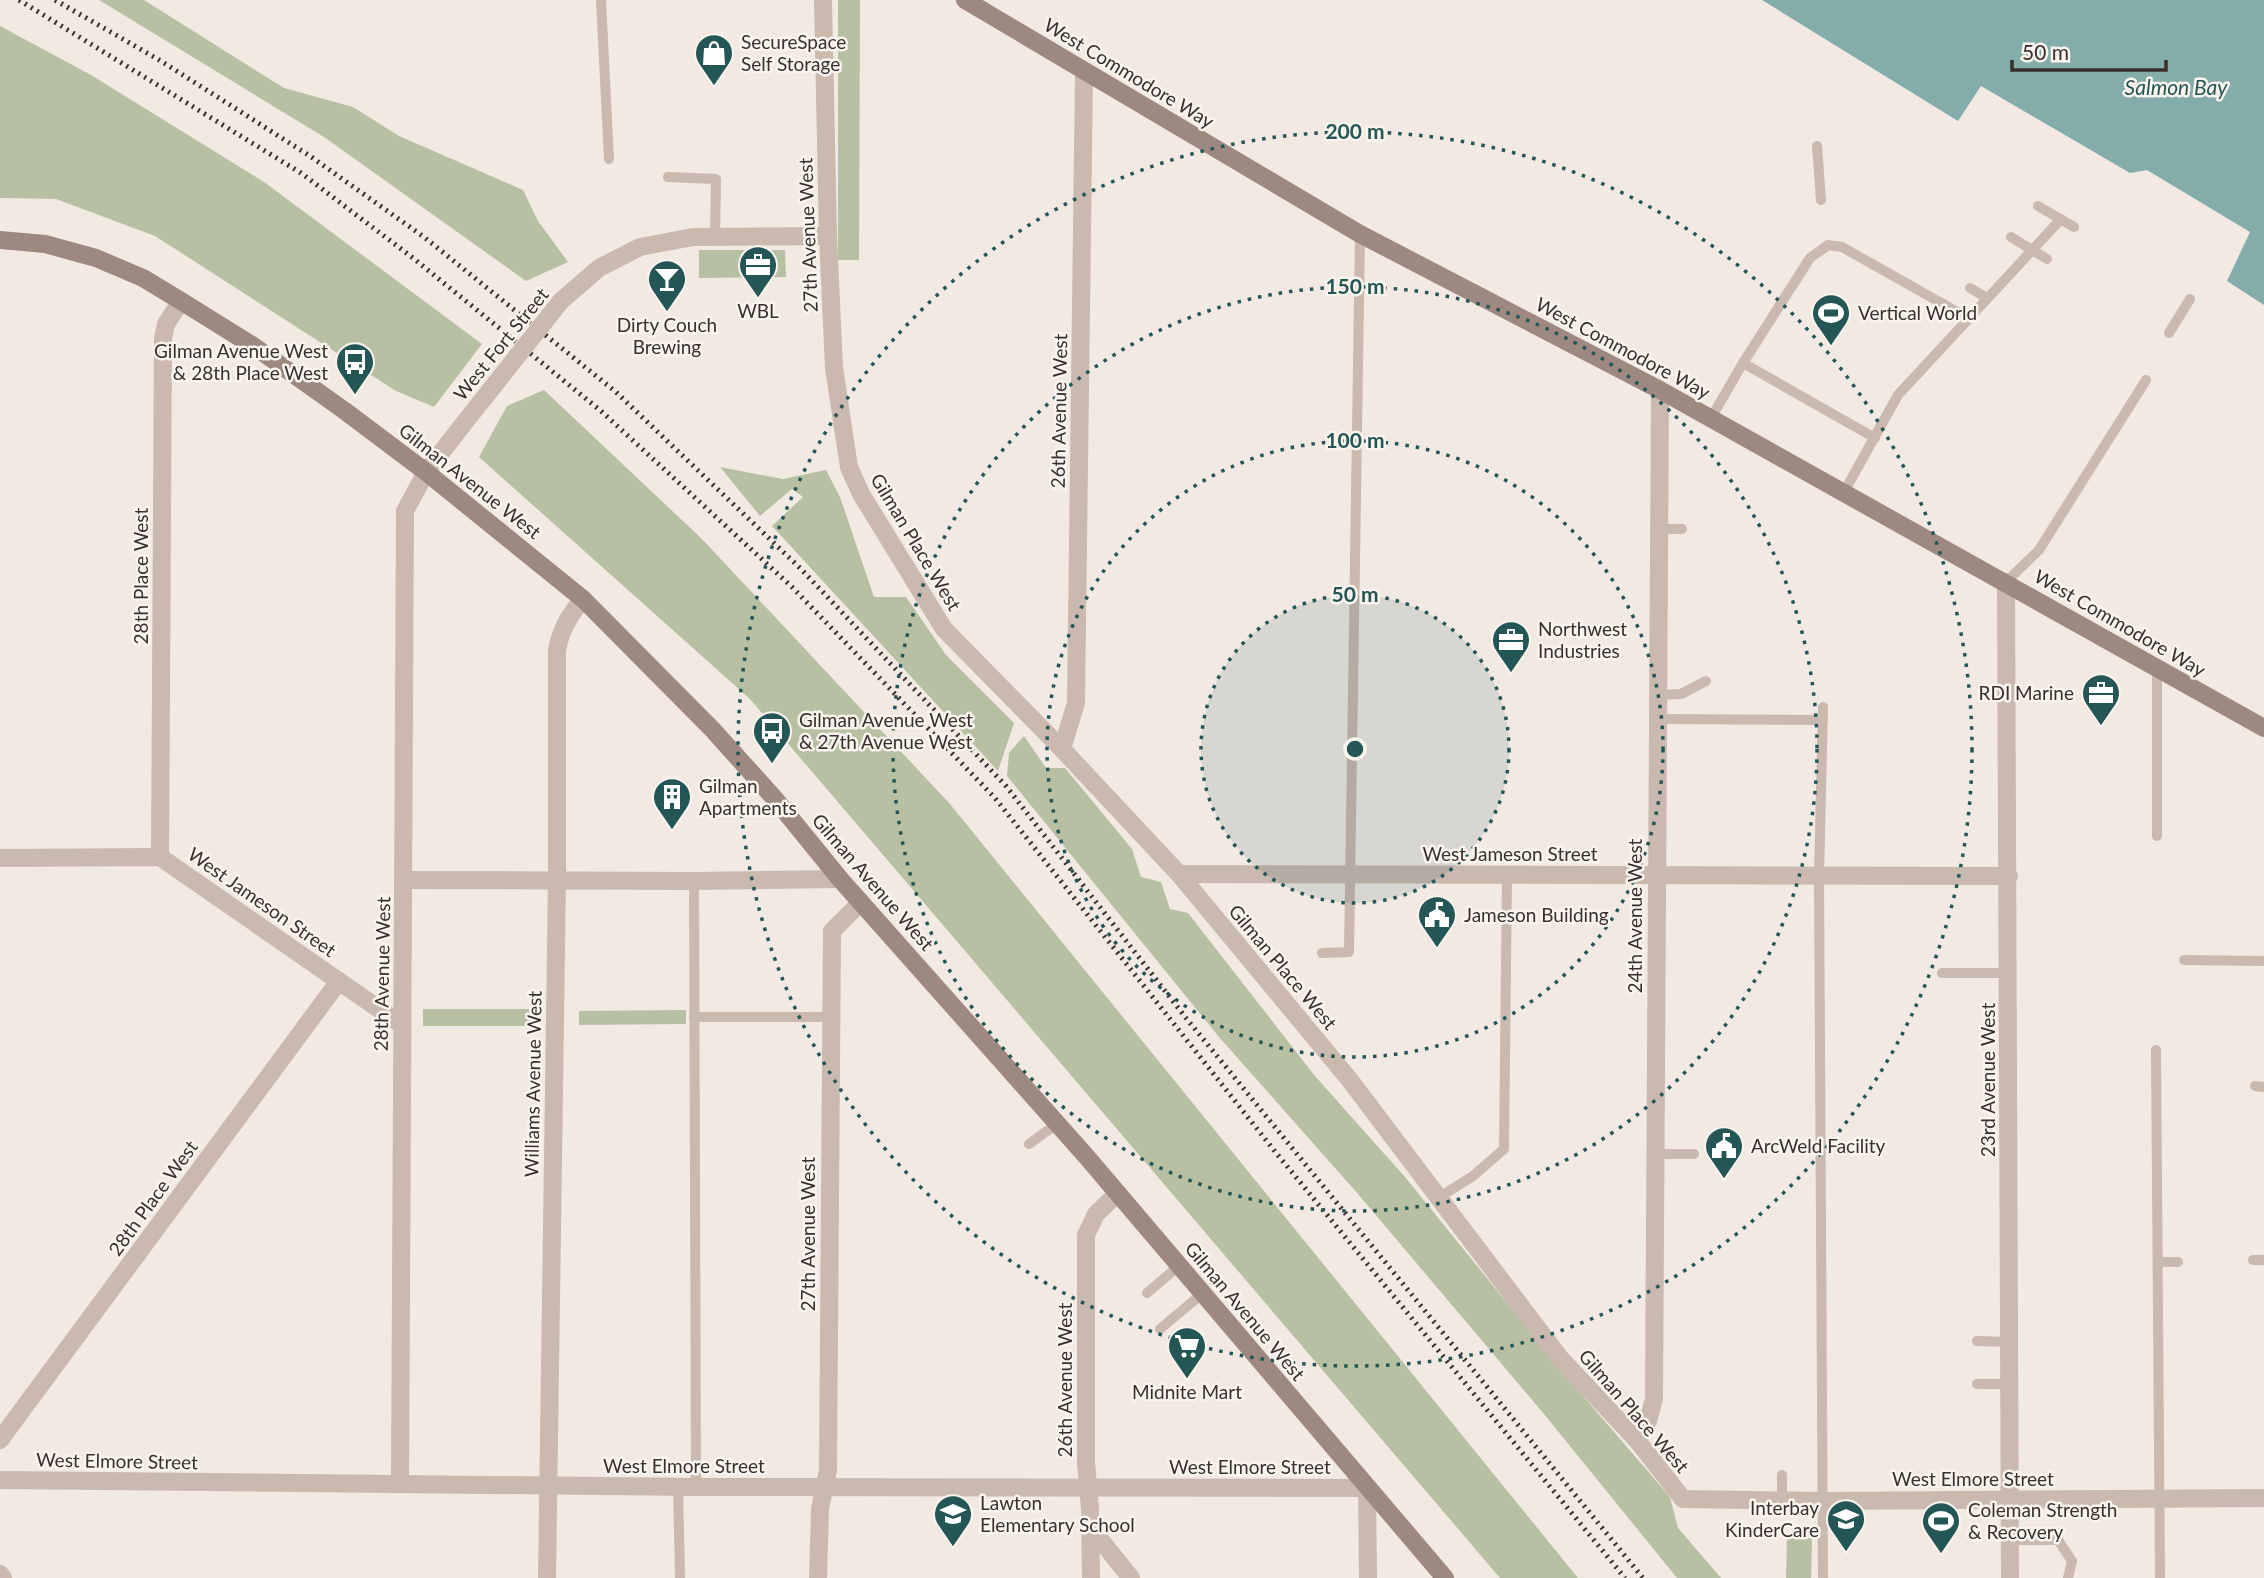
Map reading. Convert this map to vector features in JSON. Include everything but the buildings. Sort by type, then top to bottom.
[{"type":"main road","name":"West Commodore Way","points":[[965,0],[1360,234],[1660,390],[2264,728]]},
{"type":"main road","name":"Gilman Avenue West","points":[[0,240],[45,244],[120,267],[181,301],[255,348],[426,472],[583,599],[712,729],[775,799],[841,879],[1180,1265],[1445,1578]]},
{"type":"street","name":"27th Avenue West","points":[[823,0],[834,368],[849,467]]},
{"type":"street","name":"26th Avenue West","points":[[1062,749],[1076,703],[1084,71]]},
{"type":"street","name":"West Fort Street","points":[[426,472],[561,300],[599,268],[640,247],[693,237],[828,236]]},
{"type":"street","name":"28th Place West","points":[[160,857],[163,339],[166,324],[181,301]]},
{"type":"street","name":"24th Avenue West","points":[[1636,1439],[1648,1421],[1654,1399],[1660,390]]},
{"type":"street","name":"Gilman Place West","points":[[849,467],[861,494],[944,629],[1179,874],[1349,1079],[1560,1357],[1636,1439],[1683,1499]]},
{"type":"street","name":"28th Avenue West","points":[[400,1483],[405,511],[426,472]]},
{"type":"street","name":"23rd Avenue West","points":[[2006,582],[2010,1578]]},
{"type":"street","name":"Williams Avenue West","points":[[547,1578],[557,880],[557,650],[560,633],[583,599]]},
{"type":"street","name":"West Jameson Street","points":[[0,858],[160,857],[402,1026]]},
{"type":"street","name":"West Jameson Street","points":[[1179,874],[2009,876]]},
{"type":"street","points":[[404,880],[841,879]]},
{"type":"street","name":"27th Avenue West","points":[[818,1578],[820,1509],[828,1470],[832,931],[861,902]]},
{"type":"street","name":"28th Place West","points":[[0,1440],[339,981]]},
{"type":"street","name":"26th Avenue West","points":[[1091,1578],[1086,1462],[1086,1235],[1096,1214],[1118,1193]]},
{"type":"street","name":"West Elmore Street","points":[[0,1480],[687,1487],[1367,1488]]},
{"type":"street","points":[[1367,1488],[1368,1578]]},
{"type":"street","name":"West Elmore Street","points":[[1683,1499],[1822,1501],[2264,1497]]},
{"type":"street","points":[[1090,1527],[1131,1578]]},
{"type":"street","points":[[0,1574],[3,1578]]},
{"type":"lane","points":[[601,0],[609,159]]},
{"type":"lane","points":[[1817,146],[1821,200]]},
{"type":"lane","points":[[667,177],[716,179],[715,238]]},
{"type":"lane","points":[[2038,206],[2074,227]]},
{"type":"lane","points":[[1844,492],[1898,395],[2061,219]]},
{"type":"lane","points":[[1322,953],[1349,952],[1360,234]]},
{"type":"lane","points":[[2011,237],[2047,259]]},
{"type":"lane","points":[[1711,418],[1810,258],[1828,245],[1842,247],[1968,318]]},
{"type":"lane","points":[[1970,288],[1987,298]]},
{"type":"lane","points":[[2169,333],[2190,299]]},
{"type":"lane","points":[[1743,363],[1875,438]]},
{"type":"lane","points":[[2006,582],[2039,550],[2146,380]]},
{"type":"lane","points":[[1659,529],[1682,529]]},
{"type":"lane","points":[[2157,668],[2157,836]]},
{"type":"lane","points":[[1658,695],[1681,694],[1706,681]]},
{"type":"lane","points":[[1823,707],[1819,875],[1823,1578]]},
{"type":"lane","points":[[1658,719],[1823,720]]},
{"type":"lane","points":[[1438,1198],[1473,1175],[1504,1149],[1507,875]]},
{"type":"lane","points":[[680,1578],[687,1487],[694,881]]},
{"type":"lane","points":[[2184,960],[2264,961]]},
{"type":"lane","points":[[1942,973],[2009,973]]},
{"type":"lane","points":[[694,1017],[830,1017]]},
{"type":"lane","points":[[2156,1050],[2160,1578]]},
{"type":"lane","points":[[1029,1144],[1058,1124]]},
{"type":"lane","points":[[1655,1154],[1695,1154]]},
{"type":"lane","points":[[2158,1262],[2178,1262]]},
{"type":"lane","points":[[1147,1293],[1180,1265]]},
{"type":"lane","points":[[1160,1329],[1203,1293]]},
{"type":"lane","points":[[1977,1341],[2010,1342]]},
{"type":"lane","points":[[1977,1384],[2010,1384]]},
{"type":"lane","points":[[1782,1475],[1782,1500]]},
{"type":"lane","points":[[2010,1540],[2058,1540],[2072,1561],[2068,1578]]},
{"type":"green space","points":[[99,0],[144,0],[284,88],[353,107],[399,136],[523,190],[538,221],[568,262],[526,281],[324,137]]},
{"type":"green space","points":[[838,0],[860,0],[859,260],[838,260]]},
{"type":"green space","points":[[0,26],[91,75],[264,182],[482,344],[434,407],[396,391],[155,236],[56,199],[0,198]]},
{"type":"green space","points":[[699,250],[785,250],[786,277],[699,278]]},
{"type":"green space","points":[[544,390],[702,539],[950,804],[1578,1578],[1500,1578],[750,699],[479,457],[507,406]]},
{"type":"green space","points":[[720,467],[783,479],[826,470],[840,497],[874,597],[906,597],[946,655],[1014,723],[998,771],[772,526],[803,497],[792,489],[760,516]]},
{"type":"green space","points":[[1024,736],[1046,768],[1065,768],[1132,849],[1141,877],[1161,882],[1170,909],[1188,913],[1315,1076],[1405,1177],[1571,1382],[1670,1497],[1678,1528],[1721,1578],[1677,1578],[1544,1414],[1358,1194],[1219,1037],[1007,776],[1009,753]]},
{"type":"green space","points":[[423,1009],[536,1009],[536,1026],[423,1026]]},
{"type":"green space","points":[[686,1010],[686,1024],[579,1025],[579,1011]]},
{"type":"green space","points":[[1787,1538],[1812,1538],[1811,1578],[1786,1578]]},
{"type":"water","name":"Salmon Bay","points":[[1762,0],[2264,0],[2264,305],[2227,281],[2250,232],[2147,170],[2130,173],[1981,86],[1958,121]]},
{"type":"railway","points":[[19,0],[301,173],[413,258],[601,411],[792,587],[995,798],[1277,1154],[1625,1578]]},
{"type":"railway","points":[[55,0],[161,61],[310,156],[424,237],[616,392],[800,568],[1006,786],[1186,1018],[1643,1578]]},
{"type":"place","name":"SecureSpace Self Storage","points":[[714,87]]},
{"type":"place","name":"WBL","points":[[758,299]]},
{"type":"place","name":"Dirty Couch Brewing","points":[[667,313]]},
{"type":"place","name":"Vertical World","points":[[1831,347]]},
{"type":"place","name":"Gilman Avenue West & 28th Place West","points":[[355,396]]},
{"type":"place","name":"Northwest Industries","points":[[1511,674]]},
{"type":"place","name":"RDI Marine","points":[[2101,727]]},
{"type":"place","name":"Gilman Avenue West & 27th Avenue West","points":[[772,765]]},
{"type":"place","name":"Gilman Apartments","points":[[672,831]]},
{"type":"place","name":"Jameson Building","points":[[1437,949]]},
{"type":"place","name":"ArcWeld Facility","points":[[1724,1180]]},
{"type":"place","name":"Midnite Mart","points":[[1187,1380]]},
{"type":"place","name":"Lawton Elementary School","points":[[953,1548]]},
{"type":"place","name":"Interbay KinderCare","points":[[1846,1553]]},
{"type":"place","name":"Coleman Strength & Recovery","points":[[1941,1555]]}]
